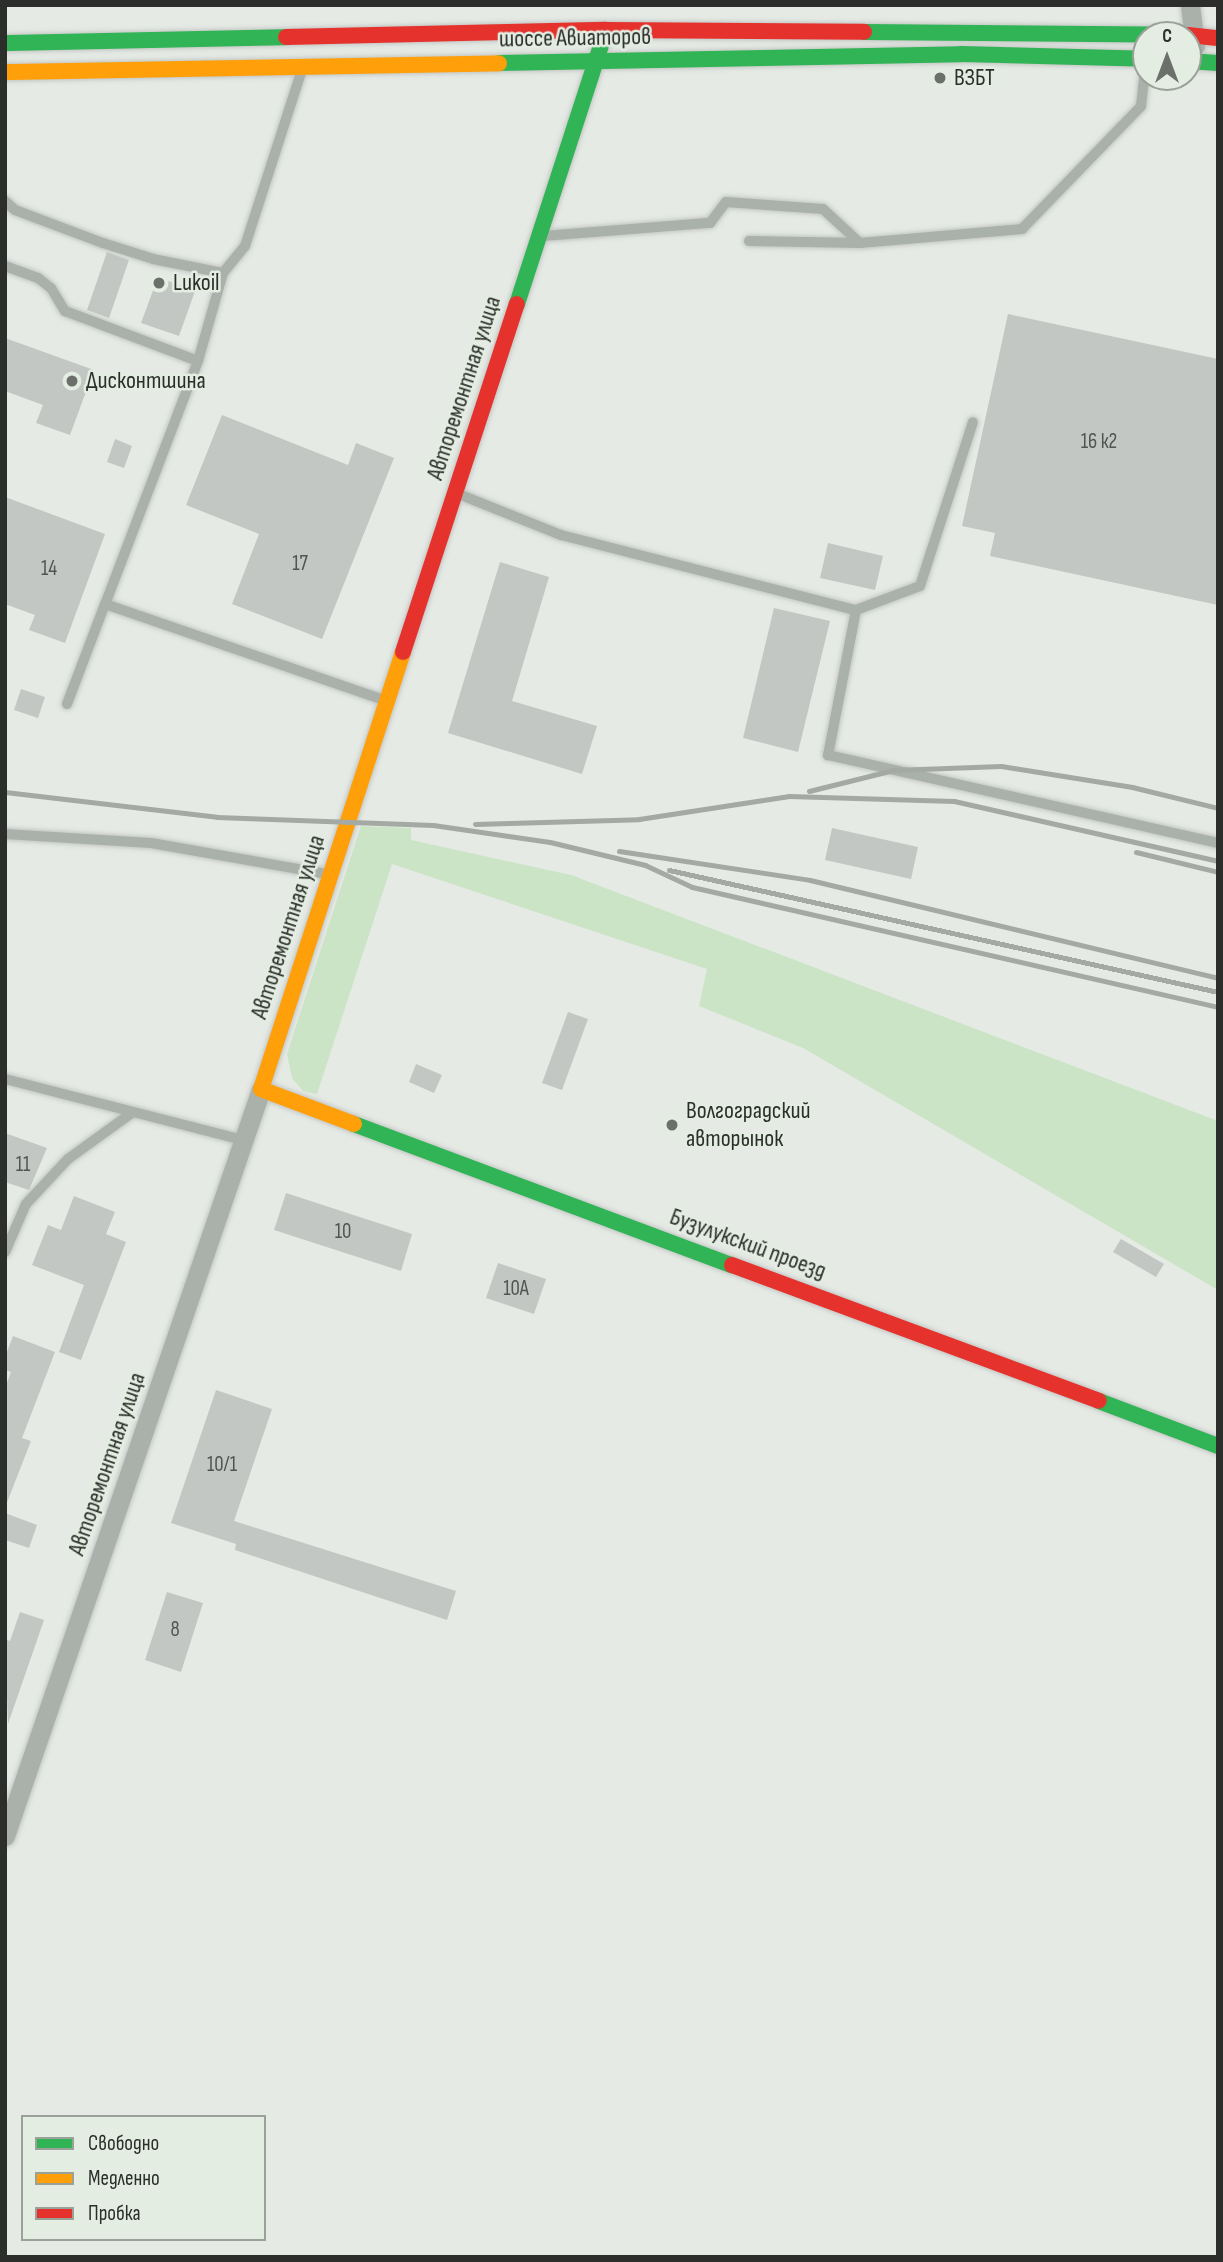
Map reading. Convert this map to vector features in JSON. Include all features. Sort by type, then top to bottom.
[{"type":"main road","name":"шоссе Авиаторов","points":[[5,43],[606,30],[1132,35]]},
{"type":"main road","name":"Авторемонтная улица","points":[[261,1088],[606,30]]},
{"type":"main road","name":"шоссе Авиаторов","points":[[5,72],[961,54],[1132,59]]},
{"type":"main road","name":"Бузулукский проезд","points":[[261,1088],[1218,1447]]},
{"type":"street","name":"Авторемонтная улица","points":[[5,1836],[261,1088]]},
{"type":"lane","points":[[67,704],[198,361],[223,273],[245,246],[303,67]]},
{"type":"lane","points":[[749,241],[860,243],[1022,229],[1141,106],[1143,91]]},
{"type":"lane","points":[[5,201],[15,210],[103,243],[153,259],[223,273]]},
{"type":"lane","points":[[539,237],[710,223],[726,202],[822,209],[860,243]]},
{"type":"lane","points":[[5,266],[38,278],[51,288],[65,311],[198,361]]},
{"type":"lane","points":[[455,493],[561,535],[856,611],[920,586],[973,422]]},
{"type":"lane","points":[[105,604],[387,701]]},
{"type":"lane","points":[[856,611],[828,755],[1218,843]]},
{"type":"lane","points":[[5,834],[151,843],[331,874]]},
{"type":"lane","points":[[5,1079],[243,1140]]},
{"type":"lane","points":[[5,1252],[34,1195],[68,1159],[134,1112]]},
{"type":"green space","points":[[361,826],[411,828],[411,840],[571,875],[1218,1121],[1218,1290],[803,1048],[699,1006],[707,969],[392,864],[317,1094],[303,1091],[292,1078],[287,1054]]},
{"type":"building","points":[[107,252],[129,260],[109,318],[87,310]]},
{"type":"building","points":[[158,277],[195,291],[179,336],[141,323]]},
{"type":"building","points":[[1008,314],[1218,359],[1218,605],[990,556],[995,533],[962,526]]},
{"type":"building","points":[[5,338],[94,370],[70,435],[36,423],[43,405],[5,391]]},
{"type":"building","points":[[222,415],[348,465],[356,443],[394,458],[322,639],[232,604],[259,534],[186,505]]},
{"type":"building","points":[[115,439],[132,446],[124,468],[107,462]]},
{"type":"building","points":[[5,497],[105,534],[65,643],[29,630],[35,615],[5,604]]},
{"type":"building","points":[[828,543],[883,556],[875,590],[820,578]]},
{"type":"building","points":[[500,562],[549,577],[512,701],[597,726],[582,774],[448,733]]},
{"type":"building","points":[[774,608],[830,621],[798,752],[743,738]]},
{"type":"building","points":[[21,689],[45,697],[38,718],[14,710]]},
{"type":"building","points":[[832,828],[918,847],[911,879],[825,860]]},
{"type":"building","points":[[568,1012],[588,1019],[562,1090],[542,1083]]},
{"type":"building","points":[[416,1064],[442,1075],[434,1093],[409,1082]]},
{"type":"building","points":[[5,1133],[47,1148],[29,1190],[5,1182]]},
{"type":"building","points":[[286,1193],[412,1234],[401,1271],[274,1230]]},
{"type":"building","points":[[74,1196],[115,1212],[106,1234],[126,1242],[81,1360],[59,1352],[84,1285],[32,1265],[48,1225],[61,1230]]},
{"type":"building","points":[[1121,1239],[1164,1264],[1156,1277],[1113,1252]]},
{"type":"building","points":[[498,1263],[546,1279],[534,1314],[486,1298]]},
{"type":"building","points":[[13,1336],[55,1352],[22,1438],[31,1441],[6,1505],[5,1388],[11,1372],[5,1370],[5,1357]]},
{"type":"building","points":[[216,1390],[272,1409],[234,1521],[456,1591],[447,1620],[235,1550],[236,1544],[171,1523]]},
{"type":"building","points":[[5,1513],[37,1525],[29,1548],[5,1540]]},
{"type":"building","points":[[167,1592],[203,1603],[181,1672],[145,1660]]},
{"type":"building","points":[[20,1612],[44,1620],[8,1724],[5,1639],[10,1641]]},
{"type":"railway","points":[[809,791],[893,770],[1001,766],[1132,787],[1218,808]]},
{"type":"railway","points":[[5,792],[217,817],[433,825],[550,842],[645,865],[692,887],[1218,1007]]},
{"type":"railway","points":[[475,824],[639,819],[789,796],[954,801],[1218,861]]},
{"type":"railway","points":[[619,851],[810,880],[1218,978]]},
{"type":"railway","points":[[1136,852],[1218,872]]},
{"type":"railway","points":[[669,870],[1218,992]]},
{"type":"traffic: fast","points":[[864,32],[1132,35]]},
{"type":"traffic: fast","points":[[5,43],[286,37]]},
{"type":"traffic: fast","points":[[517,304],[603,39]]},
{"type":"traffic: fast","points":[[499,63],[961,54],[1132,59]]},
{"type":"traffic: fast","points":[[1202,62],[1218,63]]},
{"type":"traffic: fast","points":[[354,1124],[732,1265]]},
{"type":"traffic: fast","points":[[1099,1401],[1218,1446]]},
{"type":"traffic: slow","points":[[5,72],[499,63]]},
{"type":"traffic: slow","points":[[354,1124],[261,1089],[403,652]]},
{"type":"traffic: jam","points":[[286,37],[606,30],[864,32]]},
{"type":"traffic: jam","points":[[1202,36],[1218,38]]},
{"type":"traffic: jam","points":[[403,652],[517,304]]},
{"type":"traffic: jam","points":[[732,1265],[1099,1401]]},
{"type":"place","name":"ВЗБТ","points":[[940,78]]},
{"type":"place","name":"Lukoil","points":[[159,283]]},
{"type":"place","name":"Дисконтшина","points":[[72,381]]},
{"type":"place","name":"Волгоградский авторынок","points":[[672,1125]]}]
